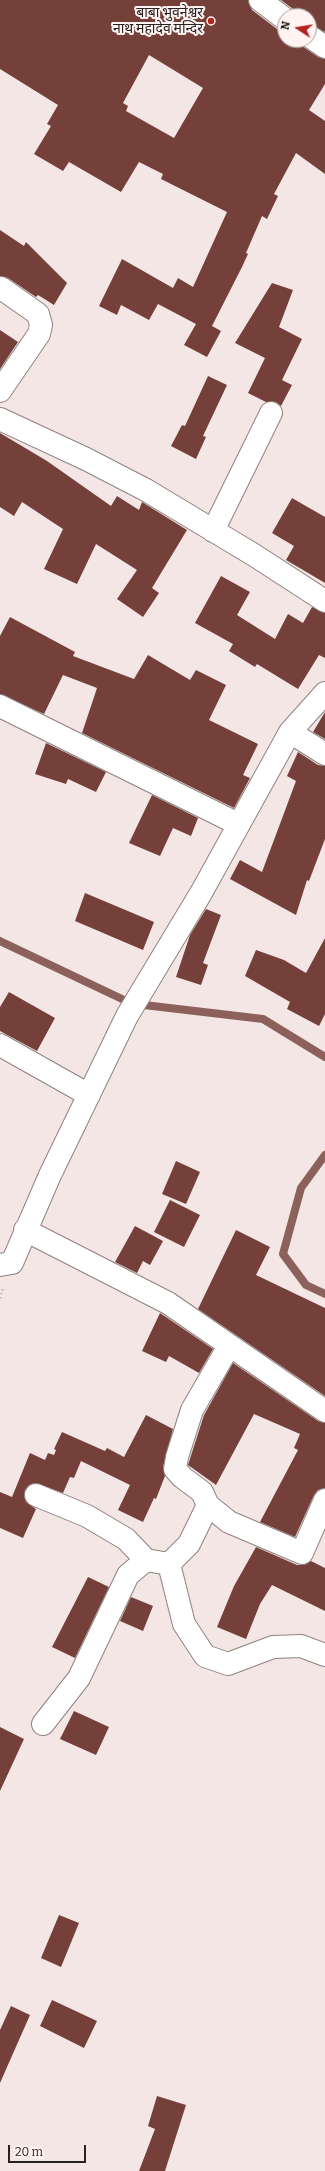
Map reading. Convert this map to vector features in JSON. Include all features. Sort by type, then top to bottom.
[{"type":"street","points":[[260,0],[277,13]]},
{"type":"street","points":[[0,391],[39,334],[41,325],[38,314],[1,288]]},
{"type":"street","points":[[213,531],[271,413]]},
{"type":"street","points":[[0,419],[86,459],[146,490],[325,601]]},
{"type":"street","points":[[0,1266],[12,1263],[25,1230],[88,1095],[127,1016],[201,893],[290,732],[325,693]]},
{"type":"street","points":[[0,706],[238,824]]},
{"type":"street","points":[[290,732],[325,754]]},
{"type":"street","points":[[0,1045],[88,1095]]},
{"type":"street","points":[[25,1230],[168,1303],[325,1411]]},
{"type":"street","points":[[230,1346],[192,1410],[177,1457],[175,1469],[182,1477],[202,1492],[208,1505],[229,1522],[302,1553],[325,1500]]},
{"type":"street","points":[[36,1495],[87,1516],[126,1539],[146,1560],[169,1564]]},
{"type":"street","points":[[169,1564],[189,1544],[208,1505]]},
{"type":"street","points":[[42,1724],[79,1678],[128,1575],[146,1560]]},
{"type":"street","points":[[169,1564],[184,1624],[205,1656],[228,1664],[273,1647],[301,1646],[325,1655]]},
{"type":"building","points":[[0,0],[248,0],[252,10],[277,29],[277,48],[305,48],[318,57],[325,59],[325,84],[309,110],[325,121],[325,174],[296,153],[274,194],[278,196],[267,219],[262,216],[246,253],[248,254],[212,326],[221,331],[207,357],[184,345],[196,324],[158,304],[149,320],[121,305],[117,315],[99,306],[122,259],[173,288],[178,278],[193,287],[227,212],[161,179],[163,174],[139,162],[121,192],[69,162],[63,171],[34,154],[51,126],[47,124],[58,105],[0,69]],"holes":[[[149,55],[203,88],[174,138],[126,111],[128,106],[123,103]]]},
{"type":"building","points":[[281,0],[325,0],[325,32],[317,28],[317,8],[292,8]]},
{"type":"building","points":[[0,230],[24,246],[26,242],[67,283],[54,305],[38,295],[36,297],[8,278],[0,276]]},
{"type":"building","points":[[272,283],[293,290],[279,327],[302,339],[282,380],[292,385],[281,406],[276,402],[266,402],[248,393],[265,358],[235,343]]},
{"type":"building","points":[[0,330],[18,342],[0,369]]},
{"type":"building","points":[[208,376],[227,385],[203,436],[206,437],[196,459],[171,446],[182,425],[185,426]]},
{"type":"building","points":[[0,433],[47,461],[111,506],[117,496],[139,510],[142,502],[187,530],[152,588],[159,593],[143,617],[117,599],[137,570],[96,544],[77,584],[44,569],[63,529],[22,502],[14,516],[0,507]]},
{"type":"building","points":[[292,498],[325,517],[325,583],[286,560],[294,546],[272,533]]},
{"type":"building","points":[[221,576],[250,592],[237,615],[275,639],[288,614],[303,623],[312,607],[325,613],[325,658],[319,655],[298,689],[257,664],[255,667],[229,651],[233,644],[195,623]]},
{"type":"building","points":[[10,617],[75,652],[73,656],[134,679],[148,655],[190,680],[196,670],[226,685],[209,720],[258,744],[243,775],[250,778],[234,808],[82,733],[97,688],[63,675],[44,714],[0,694],[0,636]]},
{"type":"building","points":[[325,712],[325,739],[313,732]]},
{"type":"building","points":[[46,743],[106,772],[96,792],[68,779],[66,784],[35,774]]},
{"type":"building","points":[[298,752],[318,765],[325,766],[325,839],[309,881],[307,880],[296,915],[230,879],[240,860],[262,872],[296,781],[287,776]]},
{"type":"building","points":[[152,795],[198,818],[191,836],[173,828],[160,856],[129,843]]},
{"type":"building","points":[[85,893],[154,922],[143,950],[75,921]]},
{"type":"building","points":[[206,909],[221,915],[203,963],[208,965],[201,985],[176,977],[190,935]]},
{"type":"building","points":[[325,938],[325,1014],[319,1026],[287,1009],[290,1002],[245,976],[256,950],[284,960],[306,973]]},
{"type":"building","points":[[9,992],[55,1018],[37,1051],[0,1031],[0,1007]]},
{"type":"building","points":[[176,1161],[200,1172],[186,1204],[162,1194]]},
{"type":"building","points":[[170,1200],[200,1215],[184,1247],[154,1232]]},
{"type":"building","points":[[135,1226],[163,1241],[150,1265],[143,1261],[137,1273],[115,1262]]},
{"type":"building","points":[[236,1230],[270,1247],[256,1275],[325,1308],[325,1396],[198,1309]]},
{"type":"building","points":[[160,1313],[213,1349],[199,1373],[169,1356],[166,1362],[142,1351]]},
{"type":"building","points":[[233,1363],[318,1421],[325,1423],[325,1488],[318,1490],[314,1495],[295,1537],[260,1522],[298,1450],[294,1448],[300,1434],[254,1414],[216,1485],[188,1465],[204,1415]]},
{"type":"building","points":[[146,1415],[173,1429],[163,1467],[165,1476],[156,1499],[154,1498],[143,1522],[118,1510],[130,1485],[81,1461],[74,1478],[70,1477],[63,1493],[35,1483],[29,1485],[25,1490],[24,1496],[26,1502],[36,1509],[23,1538],[0,1528],[0,1492],[12,1497],[30,1453],[45,1460],[48,1453],[54,1455],[56,1450],[54,1449],[62,1432],[105,1451],[107,1448],[124,1457]]},
{"type":"building","points":[[256,1547],[297,1565],[304,1565],[311,1561],[325,1568],[325,1611],[272,1585],[260,1604],[246,1639],[217,1627],[234,1586]]},
{"type":"building","points":[[88,1577],[109,1587],[75,1658],[52,1647]]},
{"type":"building","points":[[131,1597],[153,1606],[143,1631],[120,1621]]},
{"type":"building","points":[[74,1711],[109,1727],[96,1755],[60,1739]]},
{"type":"building","points":[[0,1727],[24,1739],[0,1791]]},
{"type":"building","points":[[59,1915],[79,1923],[61,1967],[41,1958]]},
{"type":"building","points":[[52,2000],[97,2021],[84,2048],[40,2026]]},
{"type":"building","points":[[11,2006],[30,2015],[0,2083],[0,2030]]},
{"type":"building","points":[[157,2096],[186,2105],[165,2171],[139,2171],[155,2129],[148,2126]]},
{"type":"waterway","points":[[0,941],[122,999]]},
{"type":"waterway","points":[[144,1005],[263,1019],[325,1057]]},
{"type":"waterway","points":[[325,1155],[301,1188],[283,1254],[306,1285],[325,1294]]},
{"type":"place","name":"बाबा भुवनेश्वर नाथ महादेव मन्दिर","points":[[211,21]]}]
